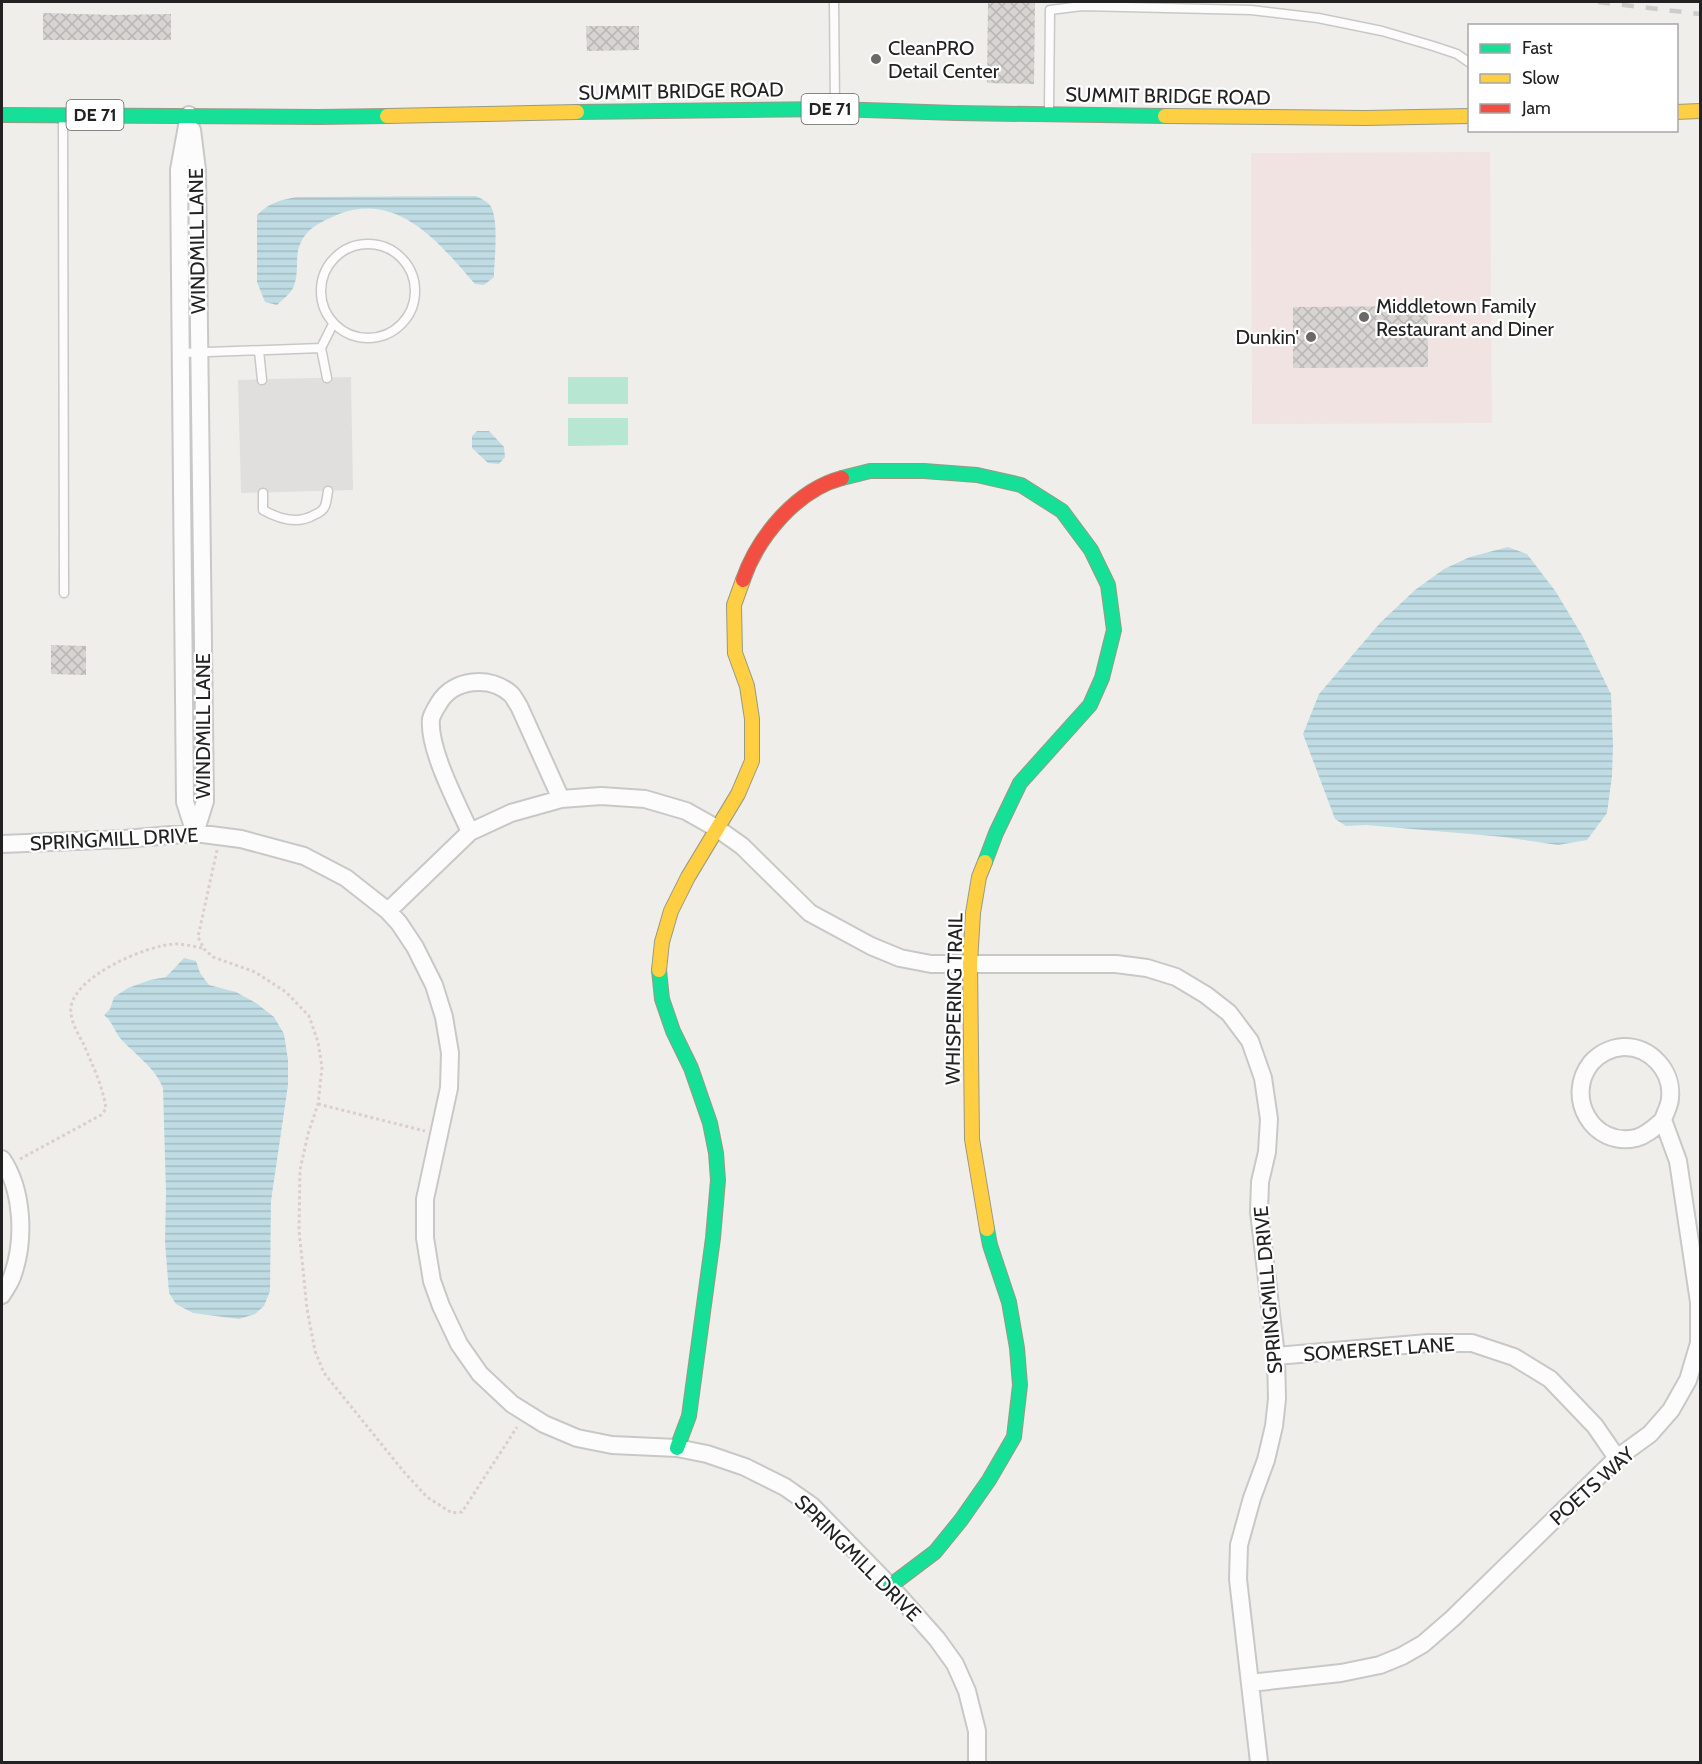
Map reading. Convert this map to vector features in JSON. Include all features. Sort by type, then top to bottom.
[{"type":"street","name":"SUMMIT BRIDGE ROAD","points":[[2,115],[318,117],[835,109],[1365,118],[1468,116]]},
{"type":"street","points":[[1678,112],[1701,111]]},
{"type":"street","name":"WINDMILL LANE","points":[[189,115],[179,170],[185,802],[195,833]]},
{"type":"street","name":"WINDMILL LANE","points":[[189,115],[197,170],[205,801],[195,833]]},
{"type":"street","name":"WHISPERING TRAIL","points":[[677,1448],[689,1416],[718,1180],[710,1123],[691,1068],[673,1031],[662,999],[659,970],[662,942],[671,911],[688,877],[738,794],[752,761],[752,719],[747,686],[735,653],[734,605],[747,567],[765,537],[792,506],[827,482],[870,471],[977,474],[1022,485],[1062,511],[1091,550],[1108,585],[1114,630],[1102,678],[1090,705],[1020,783],[996,833],[979,877],[974,913],[970,963],[972,1139],[990,1245],[1009,1302],[1017,1348],[1020,1384],[1014,1437],[978,1496],[935,1552],[890,1586]]},
{"type":"street","points":[[470,832],[439,761],[431,730],[431,717],[437,705],[445,693],[455,687],[469,682],[485,682],[512,695],[519,705],[561,799]]},
{"type":"street","name":"SPRINGMILL DRIVE","points":[[388,911],[470,832],[511,813],[561,799],[601,796],[645,799],[686,811],[718,829],[742,846],[810,914],[900,958],[931,964],[1116,964],[1147,968],[1176,977],[1206,995],[1229,1013],[1250,1041],[1263,1078],[1269,1119],[1267,1152],[1260,1182],[1259,1212],[1276,1356],[1277,1399],[1274,1426],[1266,1460],[1252,1498],[1239,1545],[1238,1579],[1259,1762]]},
{"type":"street","name":"SPRINGMILL DRIVE","points":[[2,844],[124,839],[195,833],[241,839],[304,856],[346,878],[388,911],[415,947],[434,985],[444,1017],[450,1053],[449,1088],[425,1199],[425,1238],[432,1281],[459,1344],[480,1374],[512,1404],[544,1424],[577,1438],[612,1445],[677,1448],[707,1454],[745,1467],[785,1487],[812,1506],[890,1586],[937,1639],[955,1664],[967,1691],[977,1731],[977,1762]]},
{"type":"street","points":[[1619,1047],[1645,1051],[1662,1066],[1670,1082],[1671,1099],[1663,1120],[1651,1131],[1636,1138],[1618,1138],[1599,1131],[1583,1112],[1579,1093],[1585,1071],[1595,1058],[1619,1047]]},
{"type":"street","name":"POETS WAY","points":[[1250,1683],[1341,1673],[1380,1665],[1423,1644],[1453,1618],[1617,1458],[1650,1434],[1671,1410],[1688,1380],[1699,1344],[1699,1302],[1678,1161],[1663,1120]]},
{"type":"street","points":[[2,1295],[13,1275],[21,1234],[17,1192],[5,1164]]},
{"type":"street","name":"SOMERSET LANE","points":[[1276,1356],[1428,1342],[1472,1343],[1514,1357],[1550,1379],[1595,1426],[1617,1458]]},
{"type":"lane","points":[[834,2],[835,109]]},
{"type":"lane","points":[[1049,114],[1050,10],[1082,6],[1251,10],[1318,18],[1382,31],[1457,54],[1468,62]]},
{"type":"lane","points":[[63,115],[64,593]]},
{"type":"lane","points":[[362,244],[376,244],[391,250],[405,262],[414,282],[413,305],[406,321],[390,334],[367,339],[351,336],[333,324],[324,310],[320,294],[321,281],[333,259],[344,250],[362,244]]},
{"type":"lane","points":[[327,378],[321,348],[333,324]]},
{"type":"lane","points":[[181,353],[321,348]]},
{"type":"lane","points":[[259,351],[262,380]]},
{"type":"lane","points":[[263,493],[263,510],[273,516],[301,521],[321,512],[326,504],[328,491]]},
{"type":"path","points":[[221,836],[198,937],[213,957],[255,972],[286,992],[309,1016],[318,1042],[322,1067],[318,1104],[300,1170],[299,1230],[307,1309],[315,1352],[324,1374],[404,1472],[427,1497],[452,1514],[462,1512],[526,1413]]},
{"type":"path","points":[[5,1164],[21,1158],[101,1115],[106,1108],[90,1058],[70,1012],[72,1001],[78,992],[94,976],[134,955],[175,944],[204,948]]},
{"type":"path","points":[[318,1104],[438,1135]]},
{"type":"shaded area","points":[[1490,152],[1492,423],[1252,424],[1251,153]]},
{"type":"shaded area","points":[[351,377],[353,490],[241,493],[238,380]]},
{"type":"green space","points":[[568,377],[628,377],[628,404],[568,404]]},
{"type":"green space","points":[[568,418],[628,418],[628,445],[568,446]]},
{"type":"water","points":[[476,196],[489,204],[495,228],[494,277],[484,285],[475,284],[432,238],[416,225],[399,215],[381,210],[361,209],[339,214],[311,229],[299,246],[297,273],[292,290],[277,305],[265,302],[257,282],[257,215],[270,205],[296,197]]},
{"type":"water","points":[[477,431],[489,431],[504,447],[505,457],[499,464],[488,463],[472,448],[472,436]]},
{"type":"water","points":[[1508,547],[1527,554],[1556,592],[1583,637],[1611,694],[1612,776],[1607,813],[1587,840],[1558,845],[1504,837],[1366,825],[1346,826],[1335,819],[1303,734],[1319,694],[1380,623],[1415,590],[1444,569],[1470,557]]},
{"type":"water","points":[[184,958],[196,961],[200,973],[209,985],[236,992],[256,1003],[274,1017],[284,1034],[288,1060],[288,1085],[271,1201],[270,1291],[264,1306],[255,1314],[239,1319],[193,1313],[176,1304],[169,1293],[165,1242],[163,1088],[155,1074],[120,1038],[104,1015],[110,1009],[114,997],[128,988],[166,977]]},
{"type":"building","points":[[988,2],[1035,2],[1034,84],[987,83]]},
{"type":"building","points":[[43,13],[171,14],[171,40],[43,40]]},
{"type":"building","points":[[586,26],[639,26],[639,50],[587,51]]},
{"type":"building","points":[[1428,306],[1428,367],[1293,368],[1293,307]]},
{"type":"building","points":[[51,645],[86,646],[86,675],[51,674]]},
{"type":"railway","points":[[1598,2],[1700,14]]},
{"type":"traffic: fast","points":[[577,112],[835,109],[1165,116]]},
{"type":"traffic: fast","points":[[2,115],[387,116]]},
{"type":"traffic: fast","points":[[842,478],[870,471],[924,471],[977,475],[1021,485],[1062,511],[1091,550],[1108,585],[1114,630],[1102,678],[1090,705],[1020,783],[985,862]]},
{"type":"traffic: fast","points":[[659,970],[662,999],[673,1031],[691,1068],[710,1123],[718,1180],[713,1238],[689,1416],[677,1448]]},
{"type":"traffic: fast","points":[[890,1586],[935,1552],[989,1480],[1014,1437],[1020,1385],[1017,1348],[1009,1302],[987,1229]]},
{"type":"traffic: slow","points":[[1678,112],[1700,111]]},
{"type":"traffic: slow","points":[[387,116],[577,112]]},
{"type":"traffic: slow","points":[[1165,116],[1365,118],[1468,116]]},
{"type":"traffic: slow","points":[[659,970],[662,942],[671,911],[688,877],[738,794],[752,761],[752,719],[747,686],[735,653],[734,605],[743,580]]},
{"type":"traffic: slow","points":[[985,862],[979,877],[973,913],[970,963],[972,1139],[987,1229]]},
{"type":"traffic: jam","points":[[743,580],[758,547],[781,517],[810,493],[842,478]]},
{"type":"place","name":"CleanPRO Detail Center","points":[[876,59]]},
{"type":"place","name":"Middletown Family Restaurant and Diner","points":[[1364,317]]},
{"type":"place","name":"Dunkin'","points":[[1311,337]]}]
